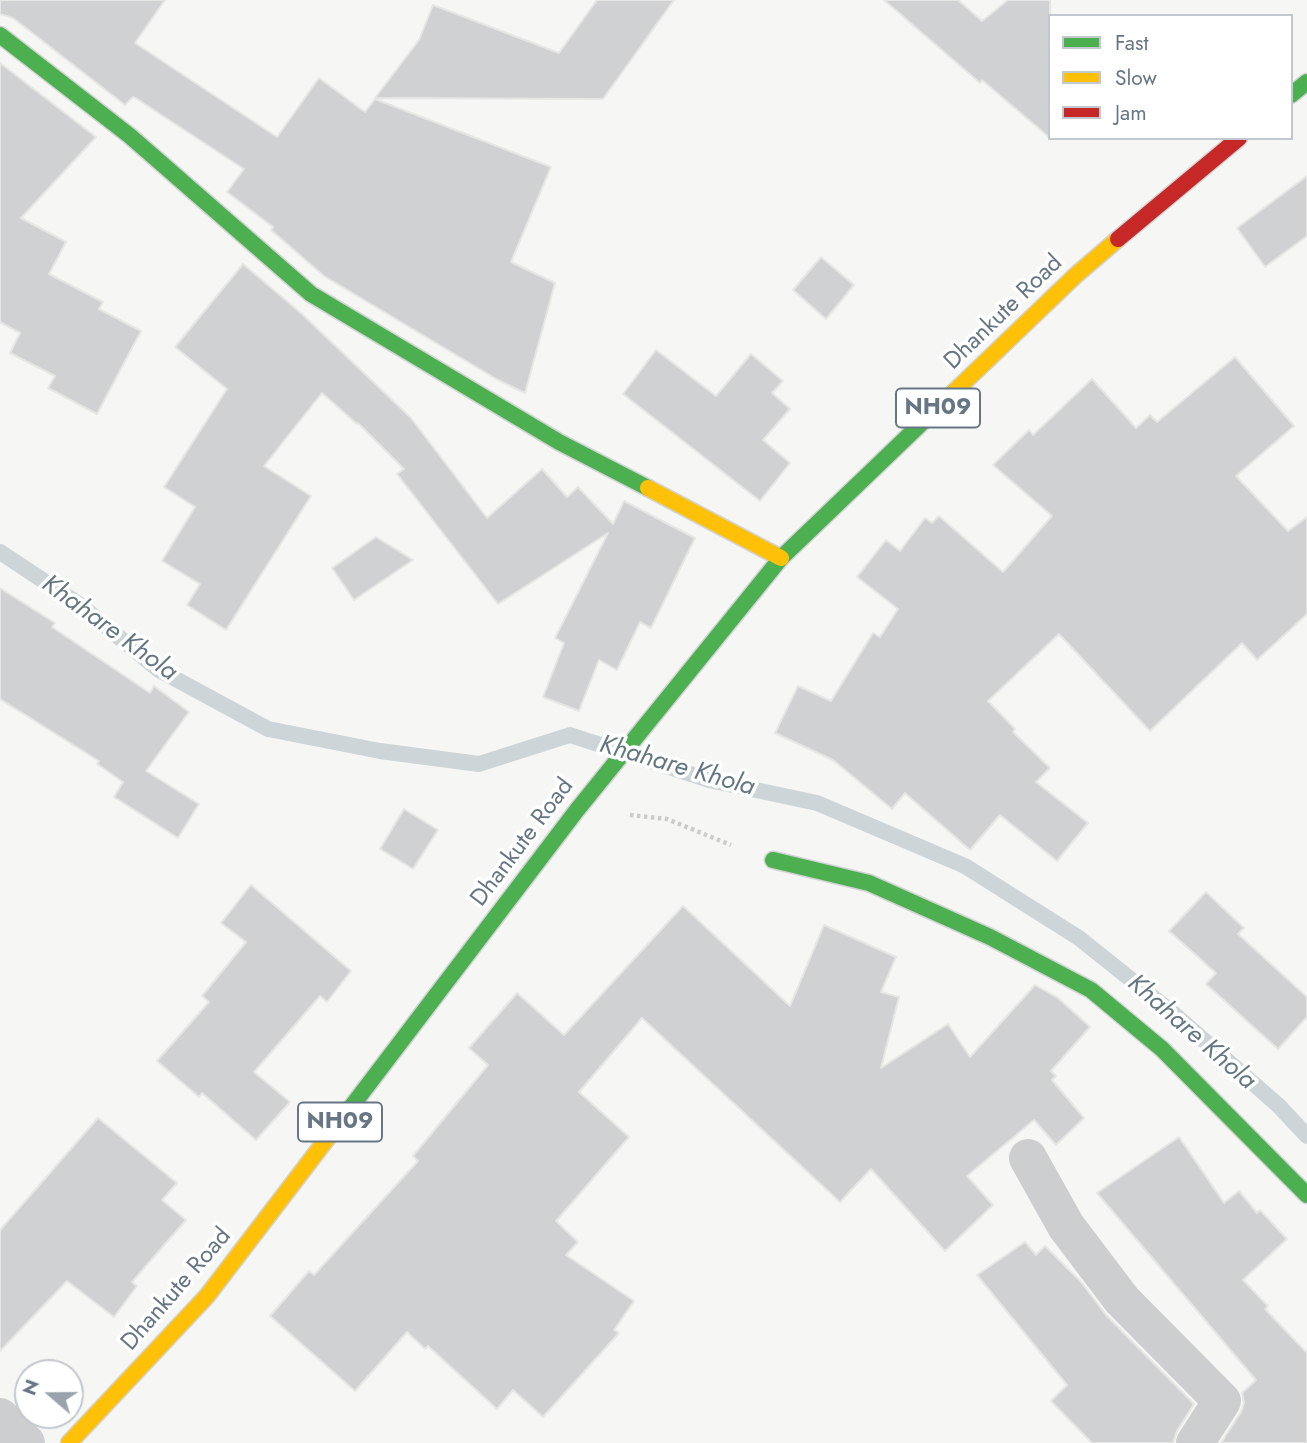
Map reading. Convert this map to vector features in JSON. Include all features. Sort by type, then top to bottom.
[{"type":"main road","points":[[0,36],[130,136],[311,294],[559,442],[781,558]]},
{"type":"main road","points":[[1293,93],[1307,82]]},
{"type":"main road","name":"Dhankute Road","points":[[69,1443],[207,1296],[577,810],[781,558],[1076,275],[1238,140]]},
{"type":"main road","points":[[773,860],[869,883],[990,937],[1091,990],[1162,1049],[1307,1195]]},
{"type":"street","points":[[1028,1158],[1066,1226],[1122,1300],[1222,1401],[1195,1443]]},
{"type":"street","points":[[0,1417],[26,1443]]},
{"type":"path","points":[[577,810],[667,818],[773,860]]},
{"type":"building","points":[[0,0],[165,0],[135,43],[277,137],[319,78],[365,112],[375,99],[551,167],[511,262],[555,283],[525,393],[498,380],[324,276],[271,230],[273,227],[227,192],[244,169],[137,99],[133,97],[125,105],[13,18],[0,14]]},
{"type":"building","points":[[597,0],[674,0],[603,99],[375,98],[419,40],[433,5],[559,53]]},
{"type":"building","points":[[884,0],[958,0],[982,21],[1008,0],[1050,0],[1048,136],[982,80],[980,83]]},
{"type":"building","points":[[0,63],[96,137],[21,218],[66,242],[49,274],[103,302],[99,309],[141,331],[97,414],[48,388],[55,376],[10,353],[20,333],[0,322]]},
{"type":"building","points":[[1307,176],[1307,236],[1265,267],[1237,228]]},
{"type":"building","points":[[821,257],[854,285],[826,319],[793,290]]},
{"type":"building","points":[[243,264],[302,314],[411,418],[487,518],[542,469],[567,497],[578,487],[613,524],[624,501],[695,538],[651,628],[640,622],[617,670],[599,660],[579,711],[543,697],[564,643],[555,638],[608,533],[498,604],[397,474],[404,469],[358,423],[322,393],[264,466],[311,496],[226,630],[187,605],[200,584],[162,561],[195,507],[164,487],[227,389],[175,347]]},
{"type":"building","points":[[656,350],[716,396],[751,354],[783,381],[772,393],[790,409],[763,440],[790,463],[760,501],[623,394]]},
{"type":"building","points":[[1235,357],[1294,426],[1236,476],[1288,531],[1307,517],[1307,614],[1257,660],[1242,643],[1150,731],[1059,634],[988,701],[1015,729],[1013,732],[1050,768],[1036,782],[1088,823],[1057,861],[1000,815],[970,850],[905,793],[892,809],[833,760],[775,733],[798,686],[831,701],[873,633],[880,637],[898,609],[857,577],[886,540],[900,551],[925,518],[932,523],[939,516],[1003,572],[1052,516],[993,465],[1029,430],[1033,435],[1092,379],[1136,428],[1150,415],[1157,422]]},
{"type":"building","points":[[376,537],[413,560],[354,600],[332,568]]},
{"type":"building","points":[[0,588],[55,623],[52,627],[150,693],[154,686],[189,712],[146,771],[199,804],[178,838],[114,797],[123,782],[97,764],[99,761],[0,699]]},
{"type":"building","points":[[404,809],[438,830],[413,869],[380,849]]},
{"type":"building","points":[[251,885],[351,971],[327,1002],[320,996],[254,1072],[290,1102],[256,1140],[202,1093],[199,1097],[157,1061],[209,1002],[202,996],[246,942],[221,923]]},
{"type":"building","points":[[1206,892],[1244,928],[1238,934],[1307,997],[1307,1017],[1278,1049],[1206,984],[1216,973],[1169,931]]},
{"type":"building","points":[[683,906],[790,1006],[824,925],[896,957],[881,992],[899,997],[881,1068],[948,1024],[970,1057],[1035,985],[1058,998],[1090,1027],[1051,1071],[1056,1076],[1052,1080],[1084,1118],[1056,1145],[1034,1120],[967,1176],[993,1205],[945,1251],[871,1169],[840,1202],[642,1018],[579,1092],[629,1137],[556,1221],[578,1242],[566,1255],[634,1301],[614,1330],[619,1333],[543,1417],[513,1390],[497,1409],[428,1346],[425,1349],[407,1332],[355,1391],[270,1316],[309,1271],[314,1275],[418,1161],[413,1156],[488,1065],[469,1048],[517,993],[564,1035]]},
{"type":"building","points":[[98,1118],[177,1183],[162,1200],[186,1220],[132,1282],[137,1286],[114,1317],[67,1281],[0,1351],[0,1230]]},
{"type":"building","points":[[1179,1137],[1224,1203],[1239,1191],[1257,1213],[1260,1210],[1287,1239],[1243,1280],[1268,1306],[1265,1309],[1307,1353],[1307,1443],[1221,1443],[1241,1412],[1244,1403],[1242,1393],[1256,1380],[1097,1193]]},
{"type":"building","points":[[1025,1242],[1036,1255],[1045,1246],[1082,1283],[1106,1315],[1194,1404],[1177,1431],[1173,1443],[1092,1443],[1051,1401],[1067,1385],[977,1275]]},
{"type":"waterway","name":"Khahare Khola","points":[[0,552],[80,605],[159,670],[268,729],[380,751],[479,764],[570,735],[709,780],[817,803],[965,866],[1079,938],[1174,1014],[1279,1106],[1307,1136]]},
{"type":"traffic: fast","points":[[0,35],[130,136],[311,294],[559,442],[648,488]]},
{"type":"traffic: fast","points":[[1293,93],[1307,82]]},
{"type":"traffic: fast","points":[[336,1127],[577,810],[781,558],[954,392]]},
{"type":"traffic: fast","points":[[773,860],[869,883],[990,937],[1091,990],[1162,1049],[1307,1195]]},
{"type":"traffic: slow","points":[[954,392],[1076,275],[1118,239]]},
{"type":"traffic: slow","points":[[648,488],[781,558]]},
{"type":"traffic: slow","points":[[69,1443],[207,1296],[336,1127]]},
{"type":"traffic: jam","points":[[1118,239],[1237,140]]}]
